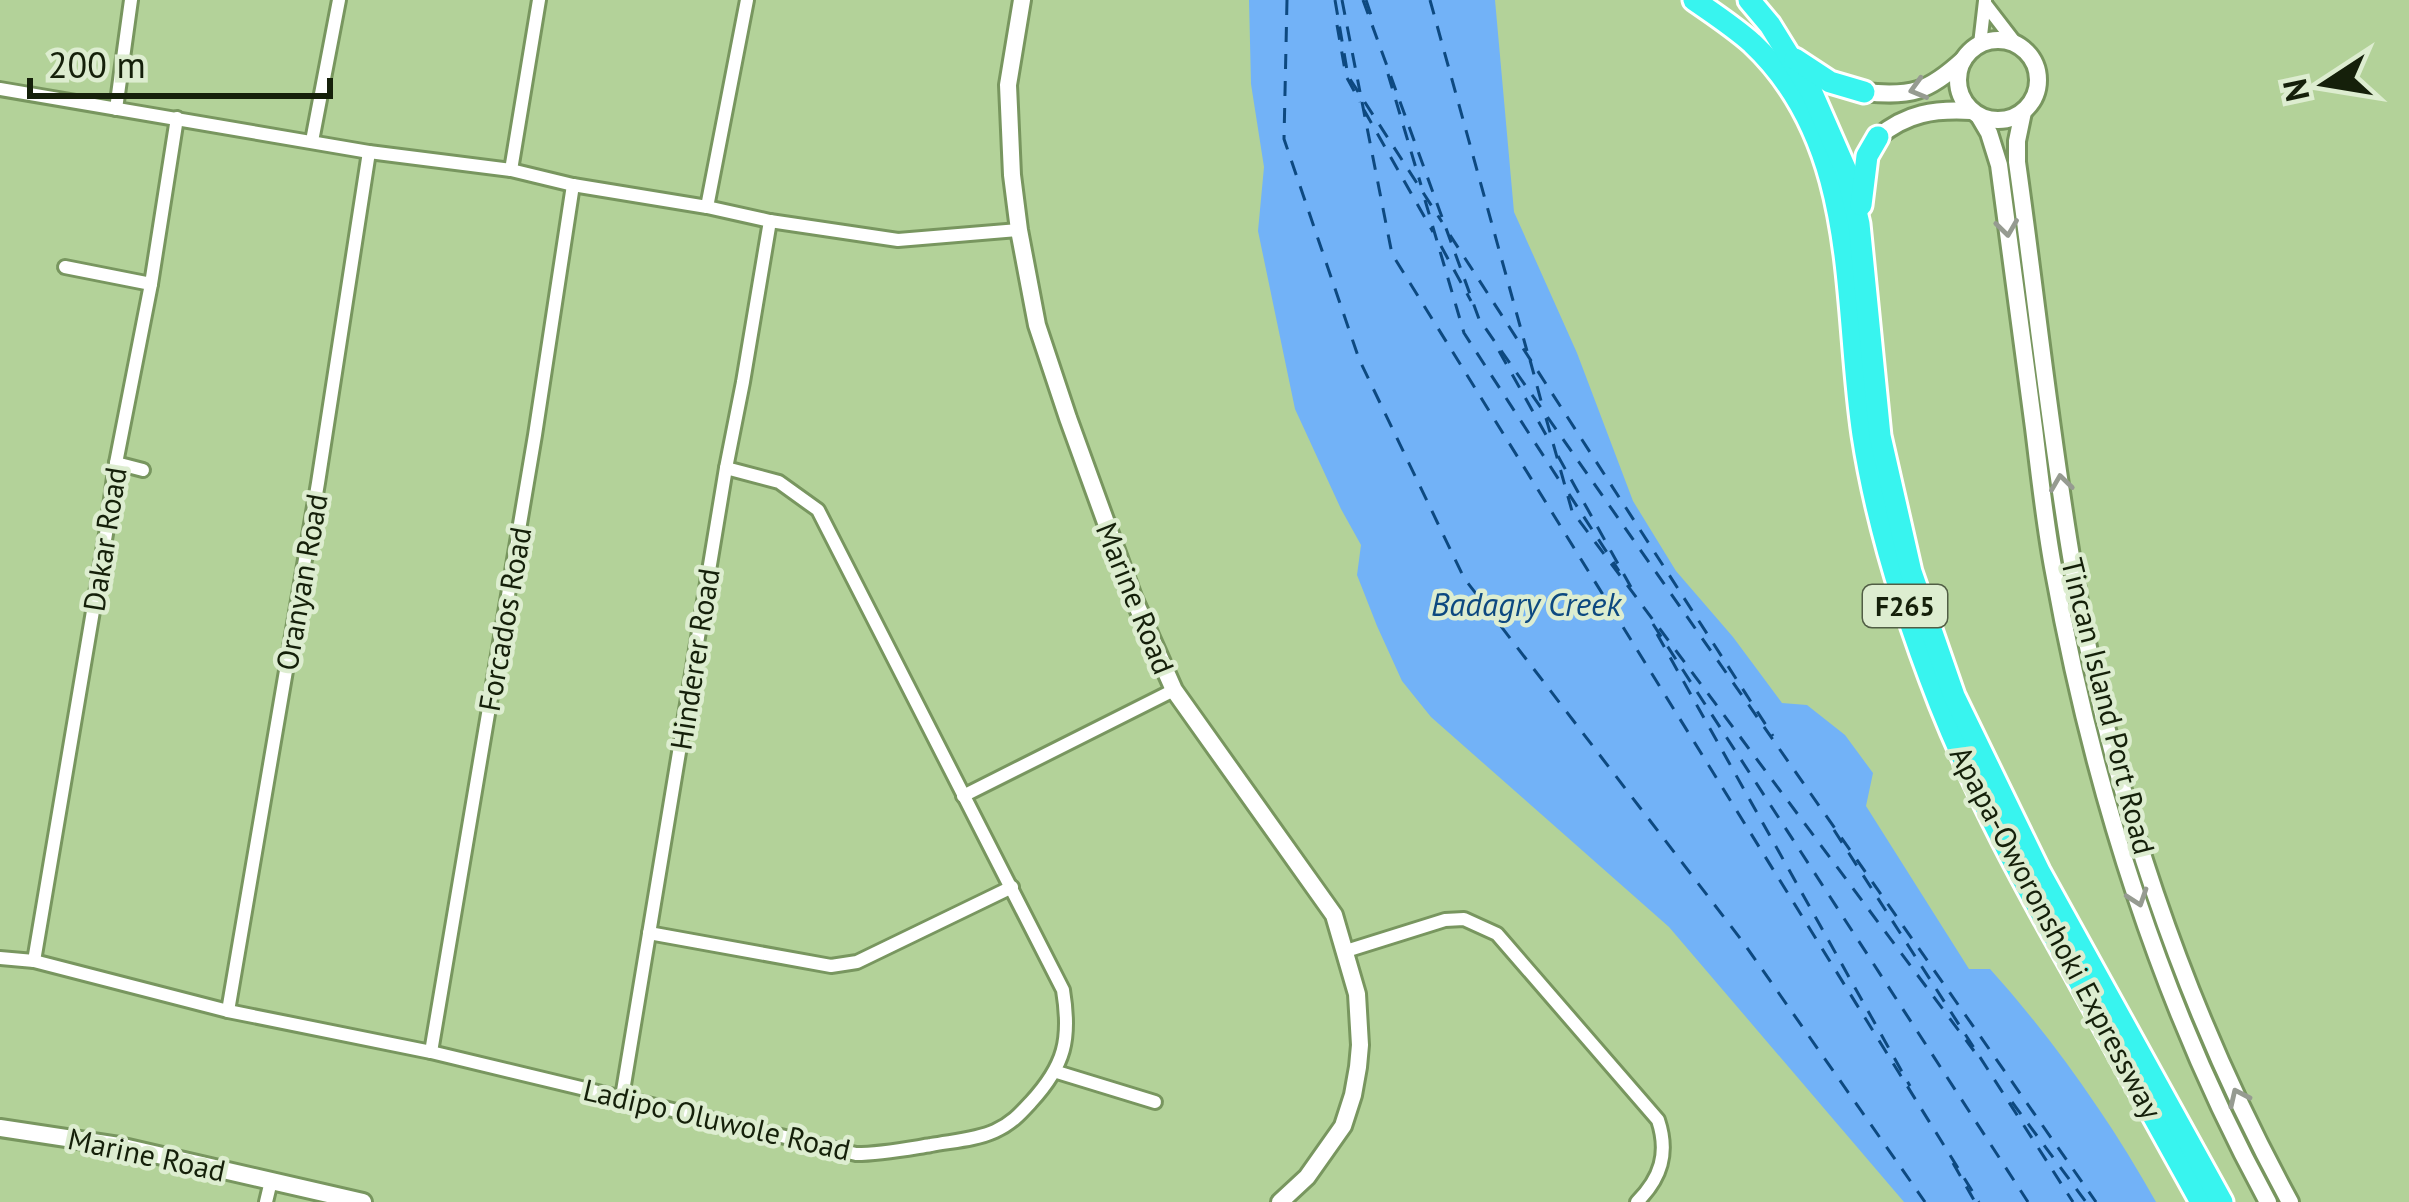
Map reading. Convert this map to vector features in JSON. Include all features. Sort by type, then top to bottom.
[{"type":"highway","name":"Apapa-Oworonshoki Expressway","points":[[1694,0],[1742,35],[1776,68],[1819,146],[1846,249],[1863,433],[1878,517],[1915,635],[1968,769],[2027,888],[2200,1202]]},
{"type":"highway","name":"Apapa-Oworonshoki Expressway","points":[[1749,0],[1790,56],[1830,131],[1846,173],[1859,224],[1880,436],[1911,572],[1954,695],[2039,872],[2222,1202]]},
{"type":"highway","points":[[1790,56],[1830,82],[1864,92]]},
{"type":"highway","points":[[1859,224],[1863,175],[1878,137]]},
{"type":"street","points":[[116,109],[131,0]]},
{"type":"street","points":[[312,141],[339,0]]},
{"type":"street","points":[[511,170],[539,0]]},
{"type":"street","points":[[706,207],[747,0]]},
{"type":"street","name":"Marine Road","points":[[1022,0],[1008,86],[1012,176],[1037,325],[1068,418],[1132,597],[1174,690],[1334,915],[1357,994],[1360,1045],[1353,1095],[1342,1126],[1322,1158],[1280,1202]]},
{"type":"street","points":[[1878,137],[1910,116],[1932,110],[2001,121],[2023,112],[2035,97],[2038,77],[2031,58],[1985,3]]},
{"type":"street","points":[[1980,44],[1985,3]]},
{"type":"street","points":[[1864,92],[1917,92],[1938,83],[1980,44],[1994,40],[2015,44]]},
{"type":"street","points":[[1963,59],[1959,91],[1975,114]]},
{"type":"street","points":[[0,89],[370,152],[511,170],[770,221],[898,240],[1019,230]]},
{"type":"street","name":"Tincan Island Port Road","points":[[2023,112],[2018,162],[2072,565],[2097,685],[2172,941],[2234,1091],[2290,1202]]},
{"type":"street","name":"Tincan Island Port Road","points":[[1975,114],[1989,134],[1999,165],[2053,568],[2088,730],[2132,879],[2182,1018],[2268,1202]]},
{"type":"street","name":"Dakar Road","points":[[34,961],[177,118]]},
{"type":"street","name":"Oranyan Road","points":[[228,1011],[370,152]]},
{"type":"street","name":"Forcados Road","points":[[431,1052],[573,185]]},
{"type":"street","name":"Hinderer Road","points":[[622,1097],[770,221]]},
{"type":"street","points":[[65,267],[151,284]]},
{"type":"street","points":[[116,463],[143,470]]},
{"type":"street","points":[[726,468],[779,482],[818,510],[1063,990],[1066,1034],[1057,1072],[1155,1102]]},
{"type":"street","points":[[963,796],[1174,690]]},
{"type":"street","points":[[649,933],[831,966],[857,962],[1012,887]]},
{"type":"street","points":[[1346,951],[1445,920],[1464,919],[1497,934],[1658,1120],[1664,1158],[1657,1179],[1637,1202]]},
{"type":"street","name":"Ladipo Oluwole Road","points":[[0,958],[34,961],[228,1011],[431,1052],[840,1150],[874,1154],[994,1132],[1015,1120],[1057,1072]]},
{"type":"street","name":"Marine Road","points":[[0,1128],[118,1146],[356,1201]]},
{"type":"street","points":[[266,1202],[271,1180]]},
{"type":"water","name":"Badagry Creek","points":[[1249,0],[1495,0],[1514,212],[1577,353],[1633,501],[1676,571],[1782,703],[1807,705],[1845,735],[1873,773],[1866,806],[1969,969],[1990,969],[2036,1023],[2100,1111],[2156,1202],[1904,1202],[1669,927],[1431,717],[1402,681],[1357,575],[1361,545],[1295,409],[1258,231],[1264,167],[1251,84]]},
{"type":"ferry route","points":[[1287,0],[1284,139],[1359,359],[1464,578],[1743,942],[1925,1202]]},
{"type":"ferry route","points":[[1335,0],[1348,76],[1442,222]]},
{"type":"ferry route","points":[[1342,0],[1360,92]]},
{"type":"ferry route","points":[[1363,0],[1479,319],[2096,1202]]},
{"type":"ferry route","points":[[1366,0],[1372,18]]},
{"type":"ferry route","points":[[1430,0],[1527,351]]},
{"type":"ferry route","points":[[1337,25],[1346,76],[1360,102]]},
{"type":"ferry route","points":[[1388,74],[1421,185]]},
{"type":"ferry route","points":[[1362,102],[1392,254],[1979,1202]]},
{"type":"ferry route","points":[[1364,110],[1433,232]]},
{"type":"ferry route","points":[[1425,200],[1464,333],[1563,486]]},
{"type":"ferry route","points":[[1450,235],[1773,736]]},
{"type":"ferry route","points":[[1441,246],[1471,301]]},
{"type":"ferry route","points":[[1499,351],[1550,442]]},
{"type":"ferry route","points":[[1530,360],[1543,408]]},
{"type":"ferry route","points":[[1546,418],[1572,511],[1974,1051]]},
{"type":"ferry route","points":[[1558,456],[1632,589]]},
{"type":"ferry route","points":[[1569,494],[1619,571]]},
{"type":"ferry route","points":[[1653,624],[2028,1202]]},
{"type":"ferry route","points":[[1657,634],[1910,1086]]},
{"type":"ferry route","points":[[1834,830],[2073,1202]]},
{"type":"ferry route","points":[[2012,1102],[2086,1202]]},
{"type":"ferry route","points":[[1953,1163],[1975,1202]]}]
